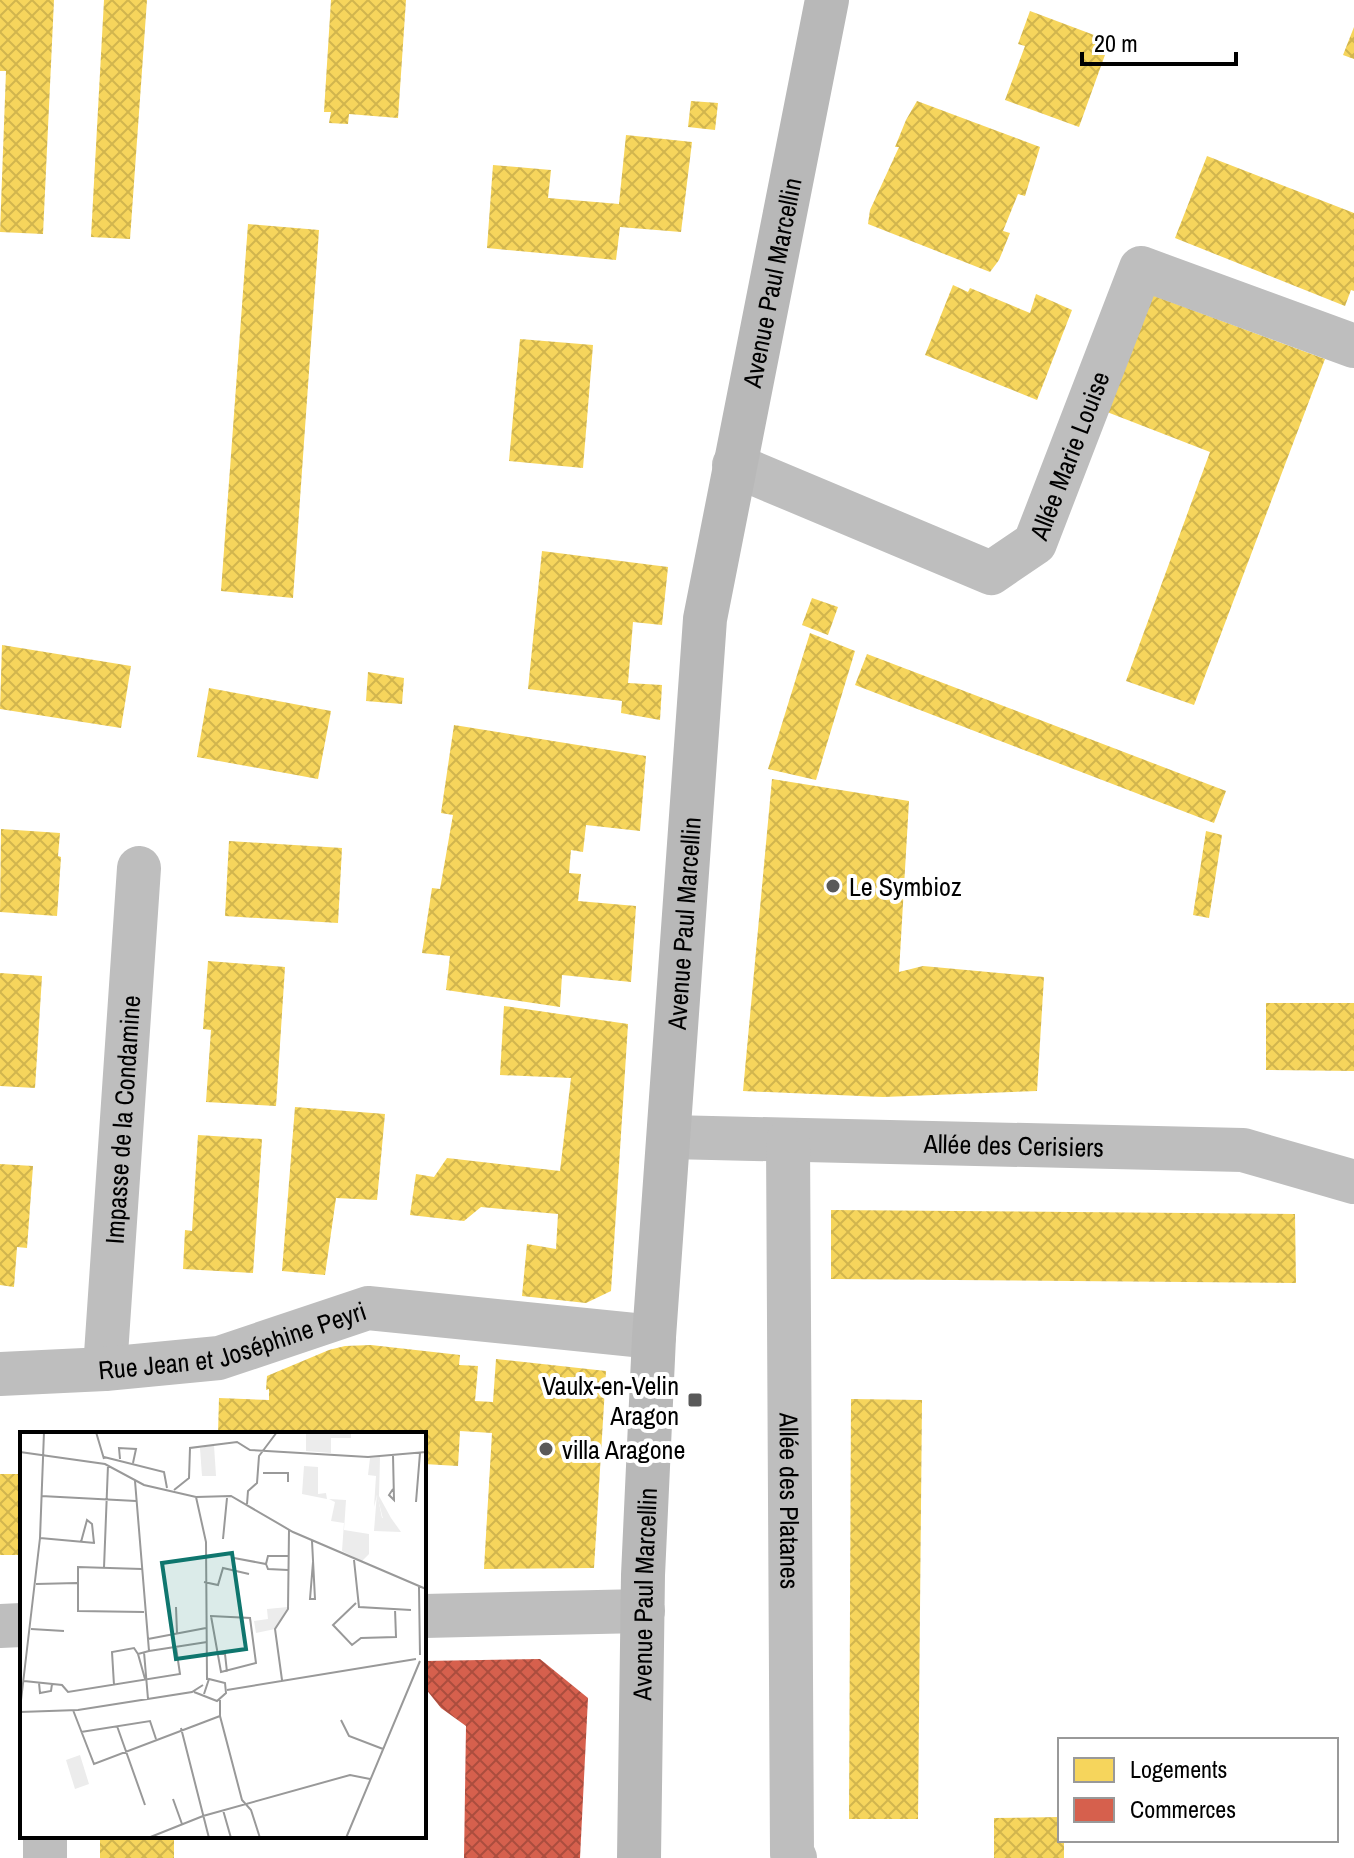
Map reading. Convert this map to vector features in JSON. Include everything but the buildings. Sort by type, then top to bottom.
[{"type":"street","name":"Avenue Paul Marcellin","points":[[639,1858],[643,1611],[654,1337],[705,619],[827,0]]},
{"type":"street","name":"Allée Marie Louise","points":[[734,465],[991,573],[1035,543],[1141,268],[1354,346]]},
{"type":"street","name":"Impasse de la Condamine","points":[[105,1369],[139,868]]},
{"type":"street","name":"Allée des Cerisiers","points":[[670,1137],[1243,1150],[1354,1182]]},
{"type":"street","name":"Allée des Platanes","points":[[788,1141],[792,1854],[795,1858]]},
{"type":"street","points":[[1291,1164],[1354,1217]]},
{"type":"street","name":"Rue Jean et Joséphine Peyri","points":[[0,1374],[105,1369],[219,1358],[368,1308],[654,1337]]},
{"type":"street","points":[[426,1616],[643,1611]]},
{"type":"street","points":[[0,1626],[20,1625]]},
{"type":"place","name":"Le Symbioz","points":[[833,886]]},
{"type":"place","name":"Vaulx-en-Velin Aragon","points":[[695,1400]]},
{"type":"place","name":"villa Aragone","points":[[546,1449]]}]
